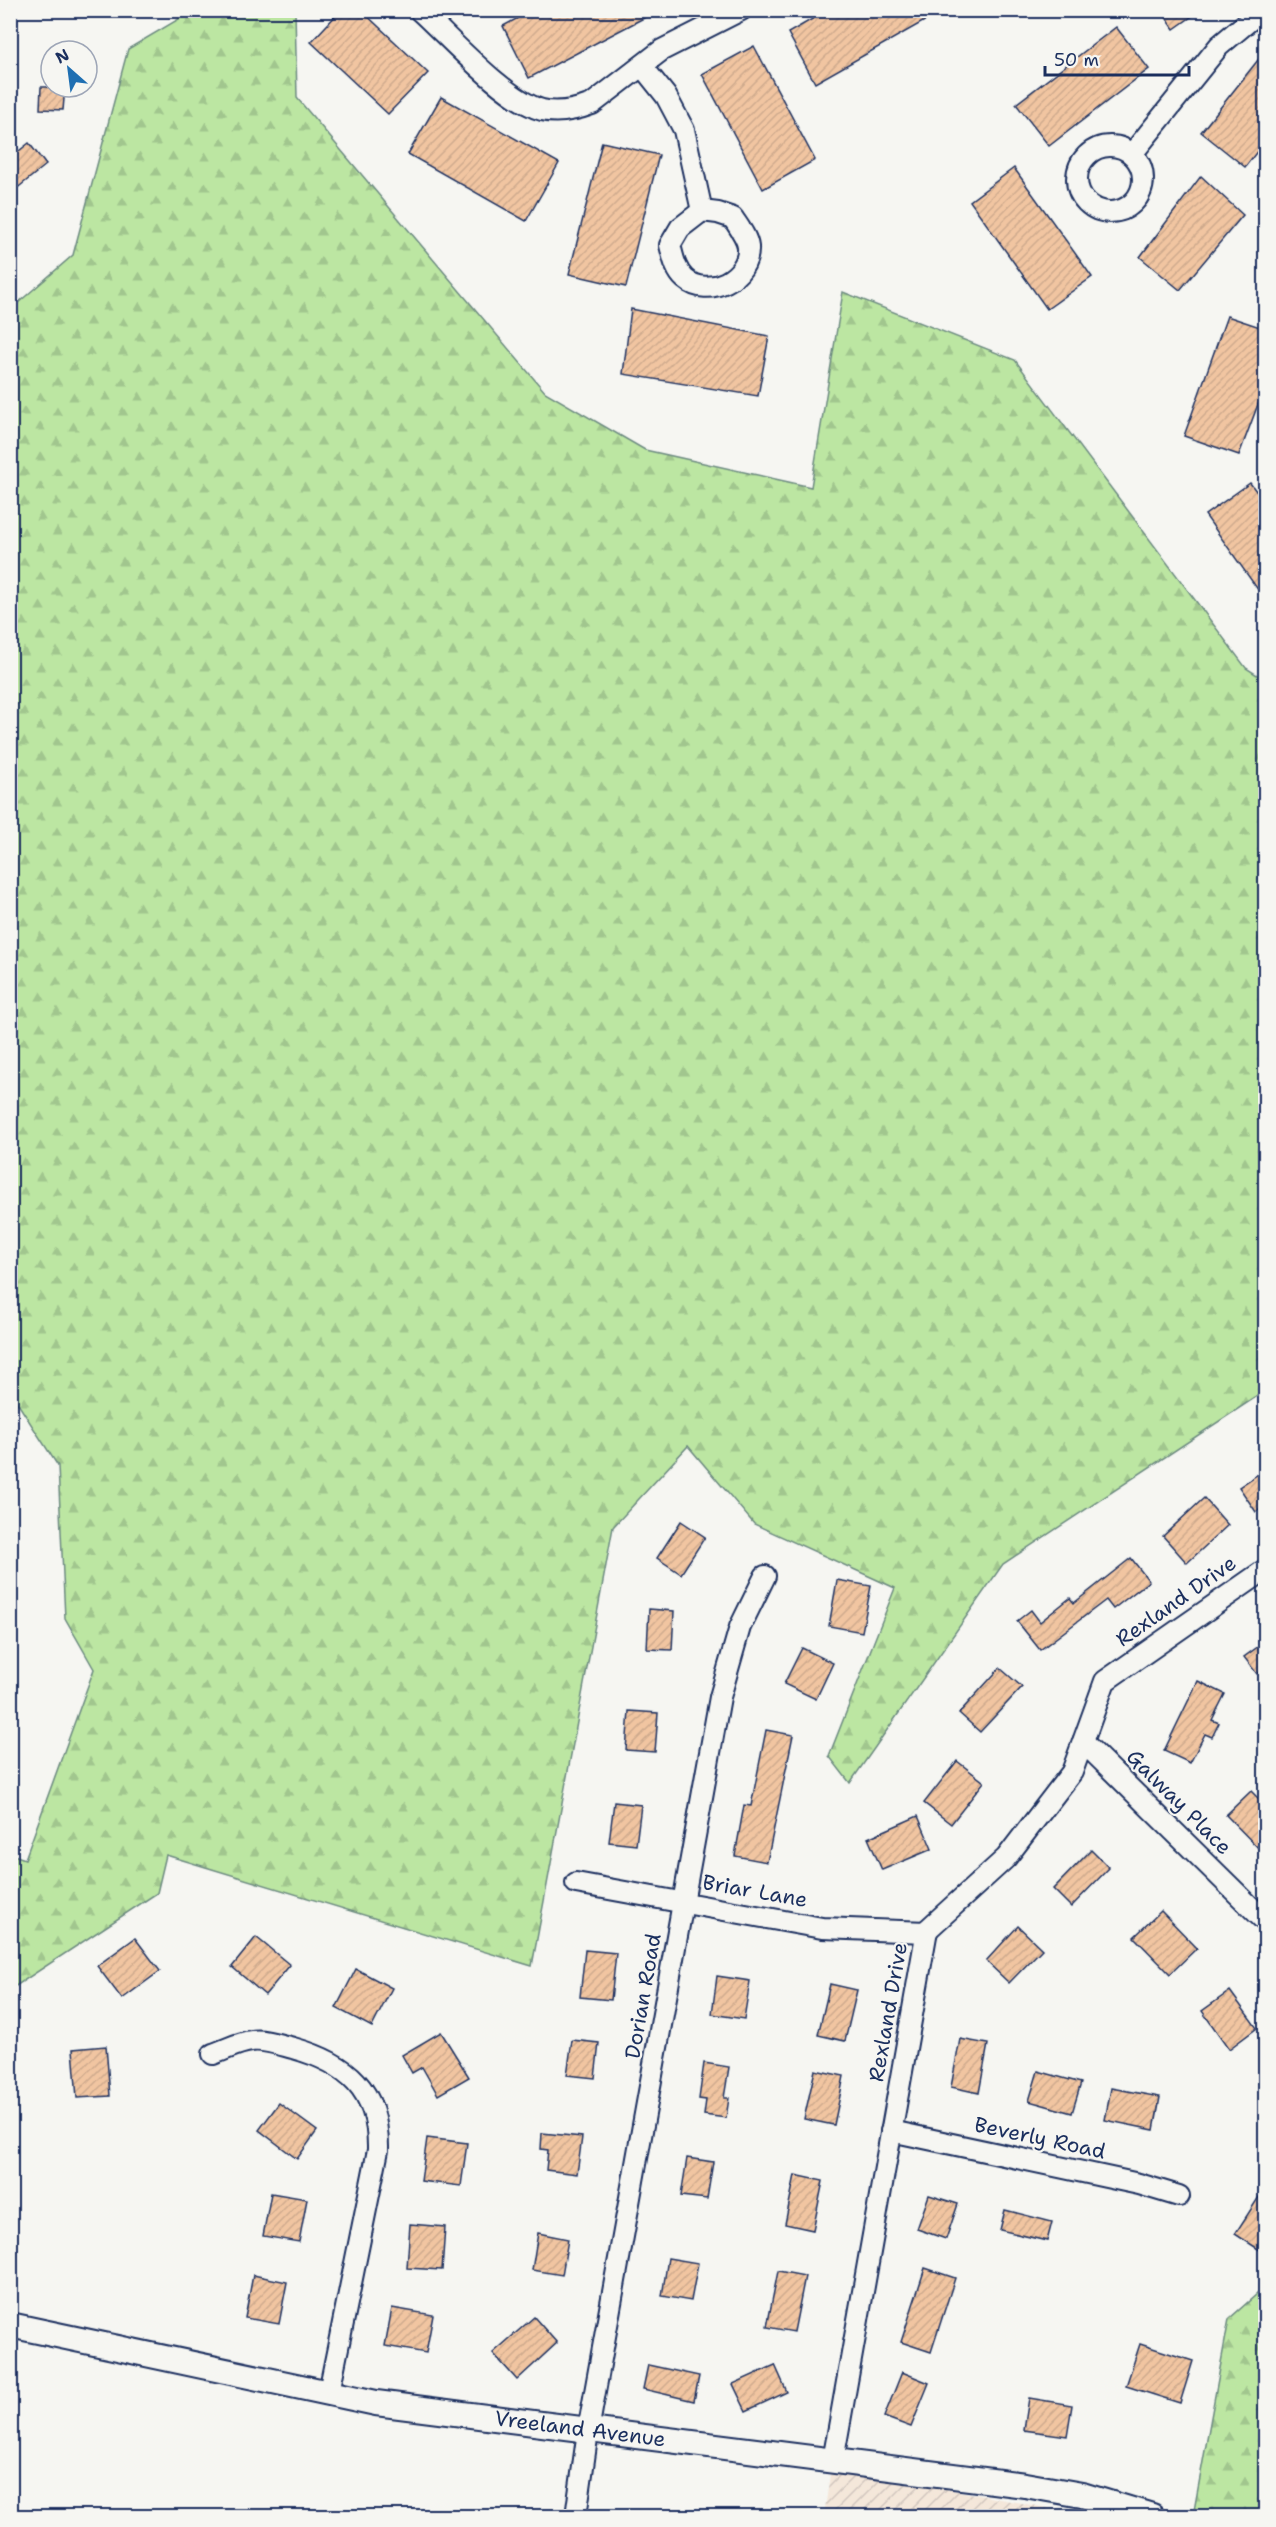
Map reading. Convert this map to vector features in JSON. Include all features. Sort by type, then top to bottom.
[{"type":"street","points":[[419,10],[504,88],[541,110],[567,111],[592,104],[662,50],[741,10]]},
{"type":"street","points":[[1132,154],[1219,46],[1263,10]]},
{"type":"street","points":[[642,66],[666,96],[684,129],[702,211]]},
{"type":"street","name":"Rexland Drive","points":[[833,2461],[927,1932],[1006,1858],[1072,1772],[1105,1681],[1266,1569]]},
{"type":"street","name":"Dorian Road","points":[[576,2517],[588,2431],[720,1697],[740,1628],[765,1576]]},
{"type":"street","name":"Galway Place","points":[[1083,1742],[1266,1922]]},
{"type":"street","name":"Briar Lane","points":[[576,1883],[822,1928],[927,1932]]},
{"type":"street","points":[[213,2054],[253,2040],[307,2052],[332,2061],[353,2077],[373,2111],[378,2150],[329,2392]]},
{"type":"street","name":"Beverly Road","points":[[891,2131],[1138,2184],[1179,2196]]},
{"type":"street","name":"Vreeland Avenue","points":[[10,2325],[376,2403],[1082,2495],[1152,2517]]},
{"type":"shaded area","points":[[831,2467],[1090,2516],[824,2516]]},
{"type":"green space","points":[[176,11],[295,11],[297,98],[545,392],[645,450],[811,487],[843,292],[1015,360],[1246,668],[1265,680],[1265,1391],[1003,1564],[850,1783],[829,1756],[895,1588],[754,1524],[688,1446],[613,1527],[532,1966],[166,1855],[157,1893],[14,1987],[11,1996],[11,1854],[25,1859],[94,1669],[65,1618],[58,1466],[11,1393],[11,309],[73,255],[128,49],[179,19]]},
{"type":"green space","points":[[1265,2287],[1265,2516],[1193,2516],[1229,2319]]},
{"type":"building","points":[[341,10],[361,10],[428,73],[388,114],[311,42]]},
{"type":"building","points":[[533,10],[659,10],[529,78],[503,26]]},
{"type":"building","points":[[828,10],[944,10],[815,83],[788,33]]},
{"type":"building","points":[[1161,10],[1201,10],[1174,29]]},
{"type":"building","points":[[1116,27],[1149,69],[1049,146],[1016,104]]},
{"type":"building","points":[[754,46],[815,160],[763,189],[702,74]]},
{"type":"building","points":[[1266,50],[1266,140],[1245,167],[1201,132]]},
{"type":"building","points":[[441,97],[559,163],[526,221],[408,154]]},
{"type":"building","points":[[40,99],[64,99],[63,110],[40,109]]},
{"type":"building","points":[[602,142],[659,155],[626,287],[569,274]]},
{"type":"building","points":[[29,143],[46,165],[10,194],[10,158]]},
{"type":"building","points":[[1014,168],[1092,277],[1047,309],[970,201]]},
{"type":"building","points":[[1201,176],[1243,215],[1180,290],[1140,257]]},
{"type":"building","points":[[631,309],[769,336],[758,396],[623,374]]},
{"type":"building","points":[[1227,316],[1266,329],[1266,383],[1239,455],[1184,436]]},
{"type":"building","points":[[1250,483],[1266,504],[1266,601],[1205,515]]},
{"type":"building","points":[[1266,1469],[1266,1505],[1256,1512],[1239,1487]]},
{"type":"building","points":[[1204,1498],[1228,1525],[1187,1563],[1163,1536]]},
{"type":"building","points":[[681,1521],[705,1537],[681,1574],[657,1558]]},
{"type":"building","points":[[1131,1558],[1149,1581],[1113,1609],[1106,1600],[1040,1650],[1017,1621],[1031,1610],[1040,1622],[1070,1598],[1074,1603]]},
{"type":"building","points":[[837,1580],[871,1586],[862,1632],[829,1626]]},
{"type":"building","points":[[649,1609],[674,1611],[672,1650],[647,1649]]},
{"type":"building","points":[[1266,1641],[1266,1667],[1257,1674],[1244,1657]]},
{"type":"building","points":[[802,1648],[833,1663],[816,1699],[784,1684]]},
{"type":"building","points":[[1000,1668],[1022,1687],[980,1732],[959,1713]]},
{"type":"building","points":[[1198,1681],[1225,1694],[1212,1720],[1219,1723],[1212,1737],[1205,1734],[1190,1763],[1164,1751]]},
{"type":"building","points":[[629,1711],[658,1713],[655,1752],[626,1750]]},
{"type":"building","points":[[766,1730],[793,1735],[767,1862],[735,1856],[744,1805],[751,1806]]},
{"type":"building","points":[[957,1761],[984,1782],[951,1824],[924,1803]]},
{"type":"building","points":[[1251,1791],[1266,1806],[1266,1856],[1226,1815]]},
{"type":"building","points":[[614,1802],[641,1805],[636,1845],[609,1842]]},
{"type":"building","points":[[918,1816],[932,1849],[882,1870],[868,1838]]},
{"type":"building","points":[[1091,1850],[1109,1868],[1071,1907],[1053,1889]]},
{"type":"building","points":[[1161,1911],[1197,1948],[1170,1974],[1134,1937]]},
{"type":"building","points":[[1018,1926],[1042,1949],[1009,1983],[986,1961]]},
{"type":"building","points":[[256,1937],[290,1965],[265,1995],[232,1967]]},
{"type":"building","points":[[135,1938],[160,1971],[122,1999],[97,1966]]},
{"type":"building","points":[[585,1950],[616,1953],[611,2000],[580,1997]]},
{"type":"building","points":[[356,1969],[392,1988],[372,2027],[336,2008]]},
{"type":"building","points":[[717,1976],[750,1981],[744,2019],[712,2014]]},
{"type":"building","points":[[830,1984],[857,1990],[845,2041],[818,2035]]},
{"type":"building","points":[[1230,1991],[1257,2028],[1229,2049],[1202,2011]]},
{"type":"building","points":[[441,2032],[469,2077],[438,2095],[422,2067],[412,2073],[402,2055]]},
{"type":"building","points":[[960,2039],[988,2044],[979,2093],[951,2087]]},
{"type":"building","points":[[572,2040],[599,2043],[595,2078],[567,2075]]},
{"type":"building","points":[[106,2046],[110,2096],[77,2098],[73,2049]]},
{"type":"building","points":[[704,2063],[729,2067],[724,2098],[729,2098],[726,2118],[704,2115],[706,2100],[699,2099]]},
{"type":"building","points":[[815,2070],[844,2076],[834,2125],[804,2119]]},
{"type":"building","points":[[1038,2071],[1081,2083],[1072,2113],[1029,2101]]},
{"type":"building","points":[[1111,2088],[1160,2097],[1154,2130],[1105,2120]]},
{"type":"building","points":[[279,2103],[317,2131],[297,2159],[259,2130]]},
{"type":"building","points":[[542,2133],[582,2137],[577,2174],[546,2170],[548,2150],[541,2149]]},
{"type":"building","points":[[427,2138],[467,2143],[461,2186],[421,2181]]},
{"type":"building","points":[[687,2158],[713,2162],[707,2199],[681,2196]]},
{"type":"building","points":[[795,2175],[823,2181],[813,2230],[785,2224]]},
{"type":"building","points":[[1266,2186],[1266,2254],[1235,2234]]},
{"type":"building","points":[[271,2193],[307,2199],[299,2242],[263,2236]]},
{"type":"building","points":[[929,2195],[958,2204],[946,2239],[917,2229]]},
{"type":"building","points":[[1005,2210],[1052,2222],[1047,2241],[1000,2230]]},
{"type":"building","points":[[410,2224],[445,2227],[442,2270],[407,2268]]},
{"type":"building","points":[[538,2233],[568,2239],[562,2275],[532,2270]]},
{"type":"building","points":[[668,2258],[698,2263],[691,2301],[662,2296]]},
{"type":"building","points":[[925,2268],[955,2278],[931,2352],[901,2342]]},
{"type":"building","points":[[778,2271],[805,2276],[794,2332],[767,2327]]},
{"type":"building","points":[[253,2275],[287,2282],[279,2324],[245,2318]]},
{"type":"building","points":[[392,2308],[433,2315],[426,2353],[385,2346]]},
{"type":"building","points":[[534,2317],[557,2343],[517,2380],[493,2353]]},
{"type":"building","points":[[1140,2344],[1193,2361],[1180,2403],[1126,2386]]},
{"type":"building","points":[[648,2365],[699,2376],[694,2401],[643,2389]]},
{"type":"building","points":[[775,2365],[787,2392],[746,2411],[733,2384]]},
{"type":"building","points":[[902,2372],[929,2383],[911,2427],[884,2417]]},
{"type":"building","points":[[1029,2398],[1072,2405],[1067,2436],[1024,2430]]}]
